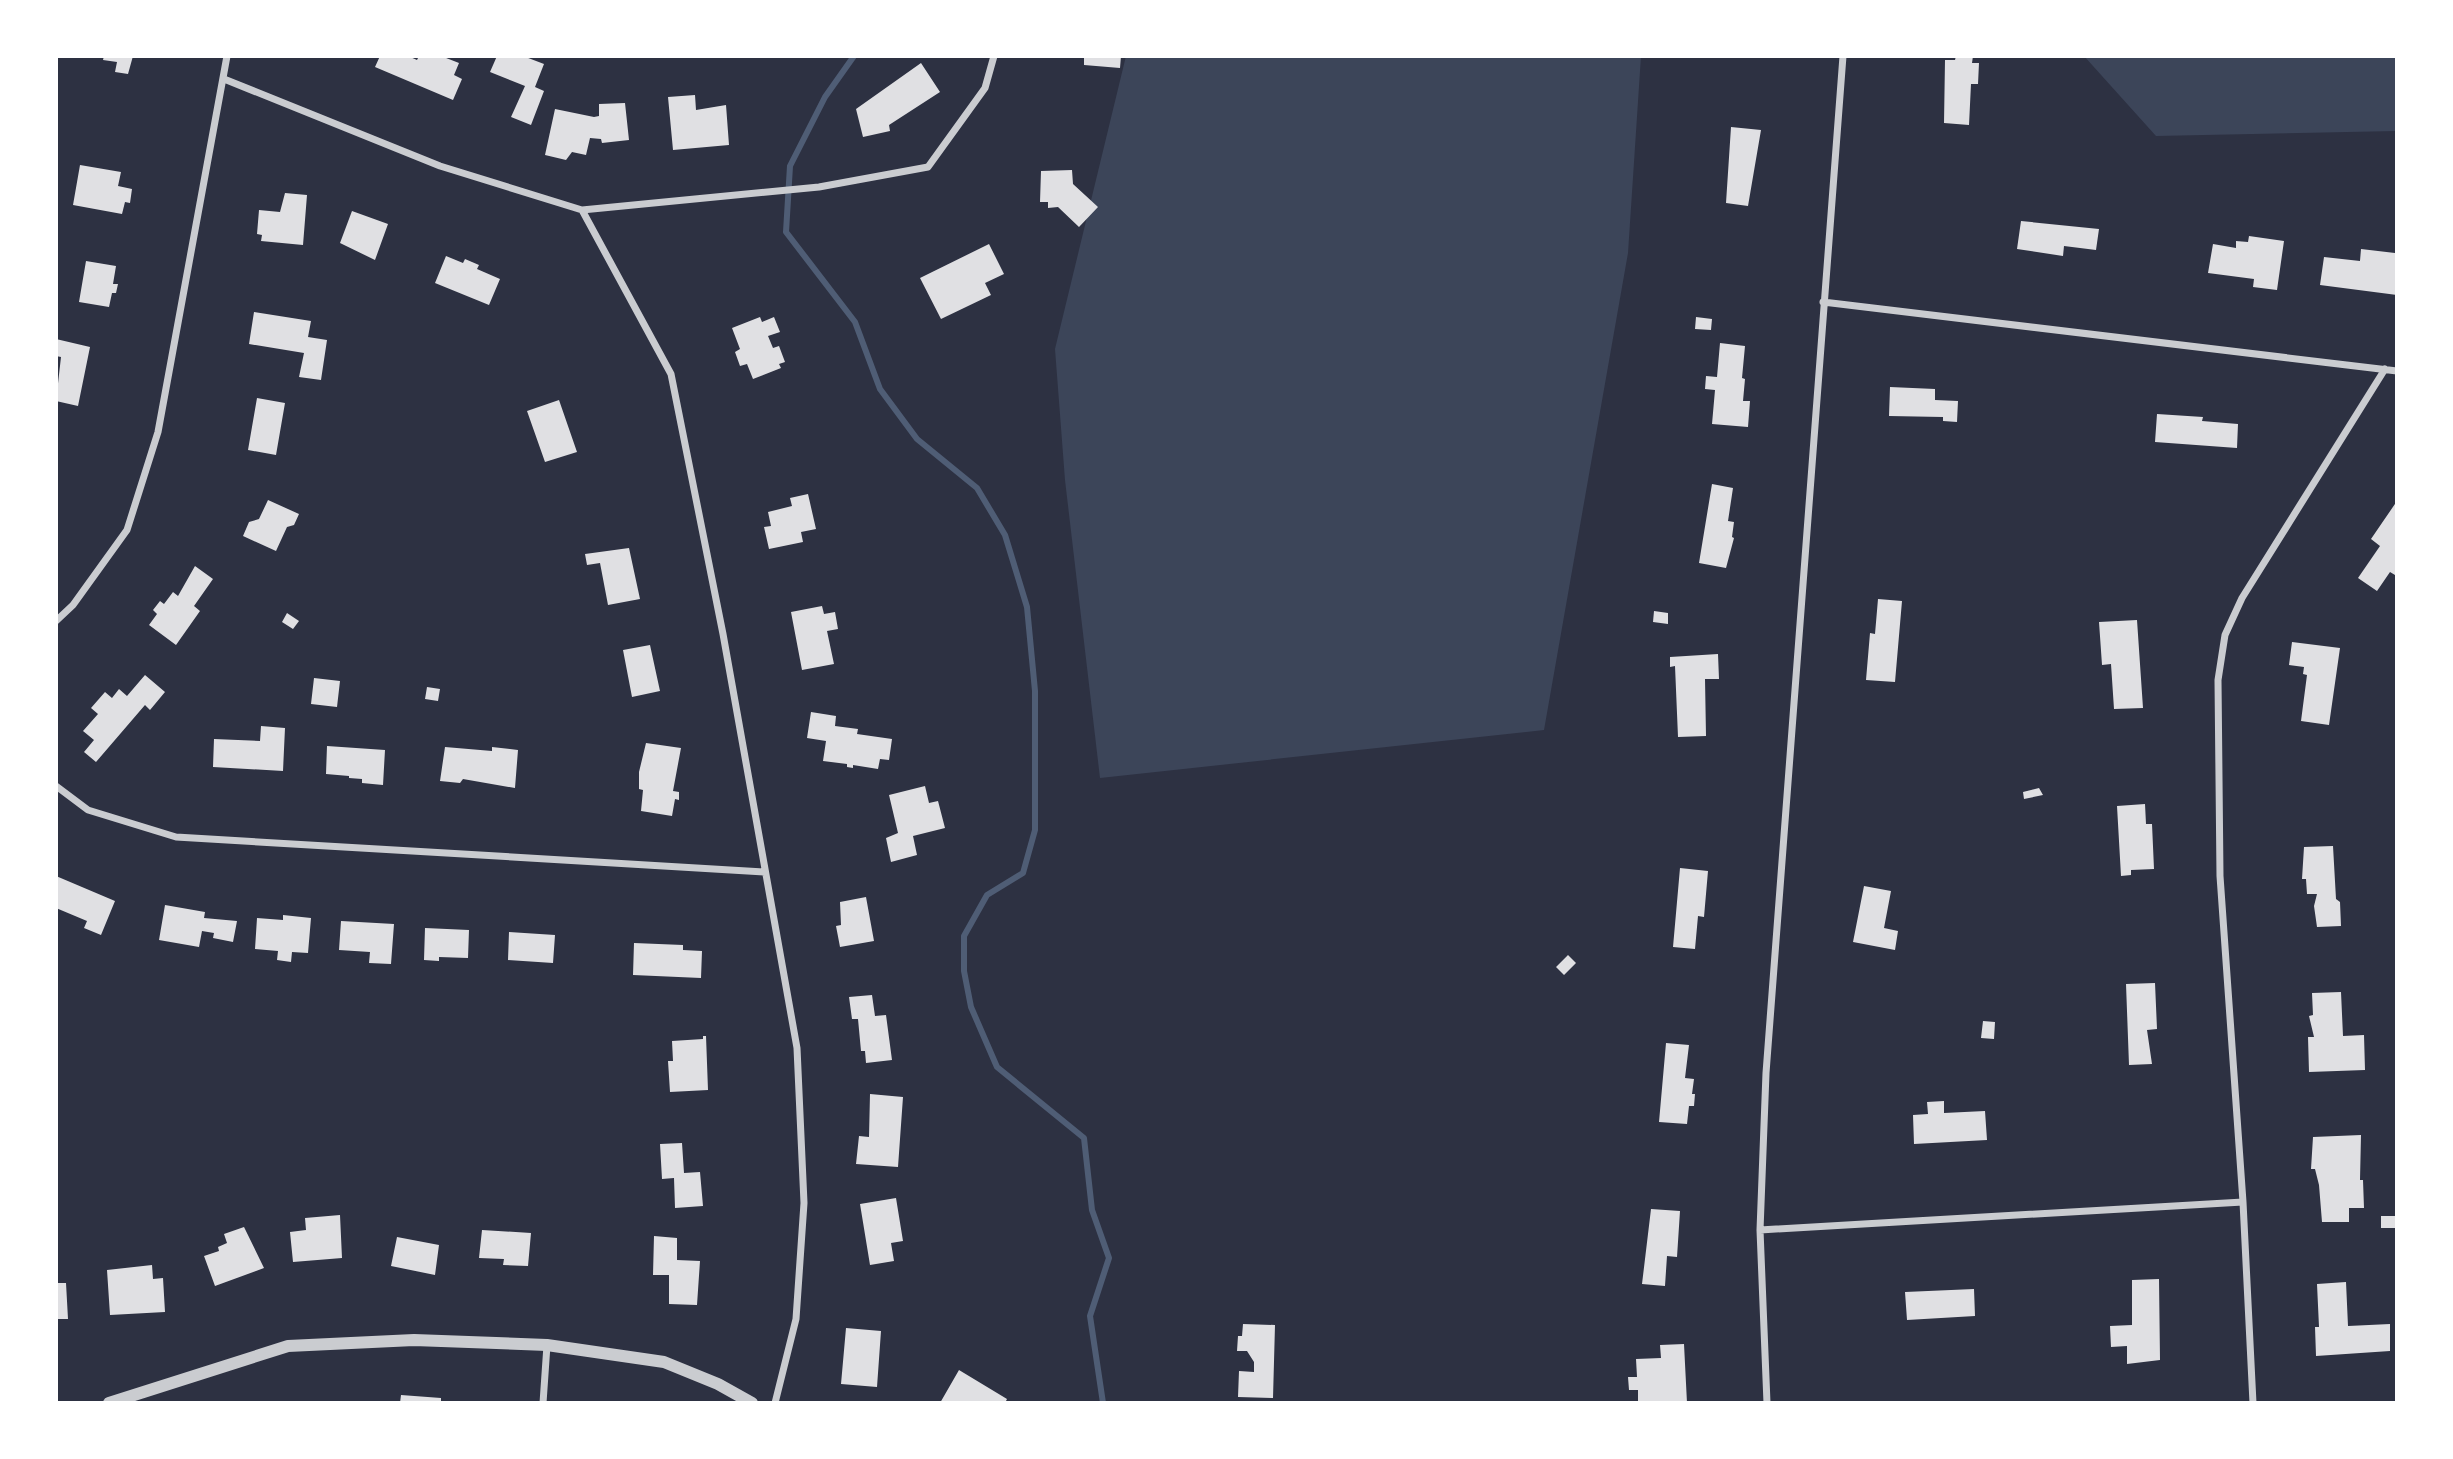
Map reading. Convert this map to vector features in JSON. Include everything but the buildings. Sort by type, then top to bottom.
[{"type":"street","points":[[56,621],[73,605],[127,530],[158,432],[227,56]]},
{"type":"street","points":[[224,79],[440,166],[582,210],[819,187],[928,166],[985,88],[994,56]]},
{"type":"street","points":[[1766,1403],[1760,1230],[1768,1046],[1843,56]]},
{"type":"street","points":[[582,210],[671,374],[797,1048],[804,1203],[796,1319],[775,1403]]},
{"type":"street","points":[[1823,302],[2397,371]]},
{"type":"street","points":[[2253,1403],[2243,1202],[2220,876],[2218,680],[2225,635],[2242,598],[2385,369]]},
{"type":"street","points":[[56,786],[88,810],[176,837],[765,872]]},
{"type":"street","points":[[1760,1230],[2243,1202]]},
{"type":"street","points":[[109,1403],[288,1346],[414,1340],[547,1345],[664,1362],[718,1384],[752,1403]]},
{"type":"street","points":[[543,1403],[547,1345]]},
{"type":"shaded area","points":[[1126,56],[1641,56],[1628,253],[1544,730],[1100,778],[1065,480],[1055,349]]},
{"type":"shaded area","points":[[2084,56],[2397,56],[2397,131],[2156,136]]},
{"type":"waterway","points":[[854,56],[825,97],[790,166],[786,232],[855,322],[880,389],[917,439],[977,488],[1005,535],[1027,607],[1035,691],[1035,830],[1023,873],[987,895],[964,936],[964,971],[971,1007],[997,1067],[1084,1138],[1092,1210],[1109,1258],[1090,1316],[1103,1403]]}]
